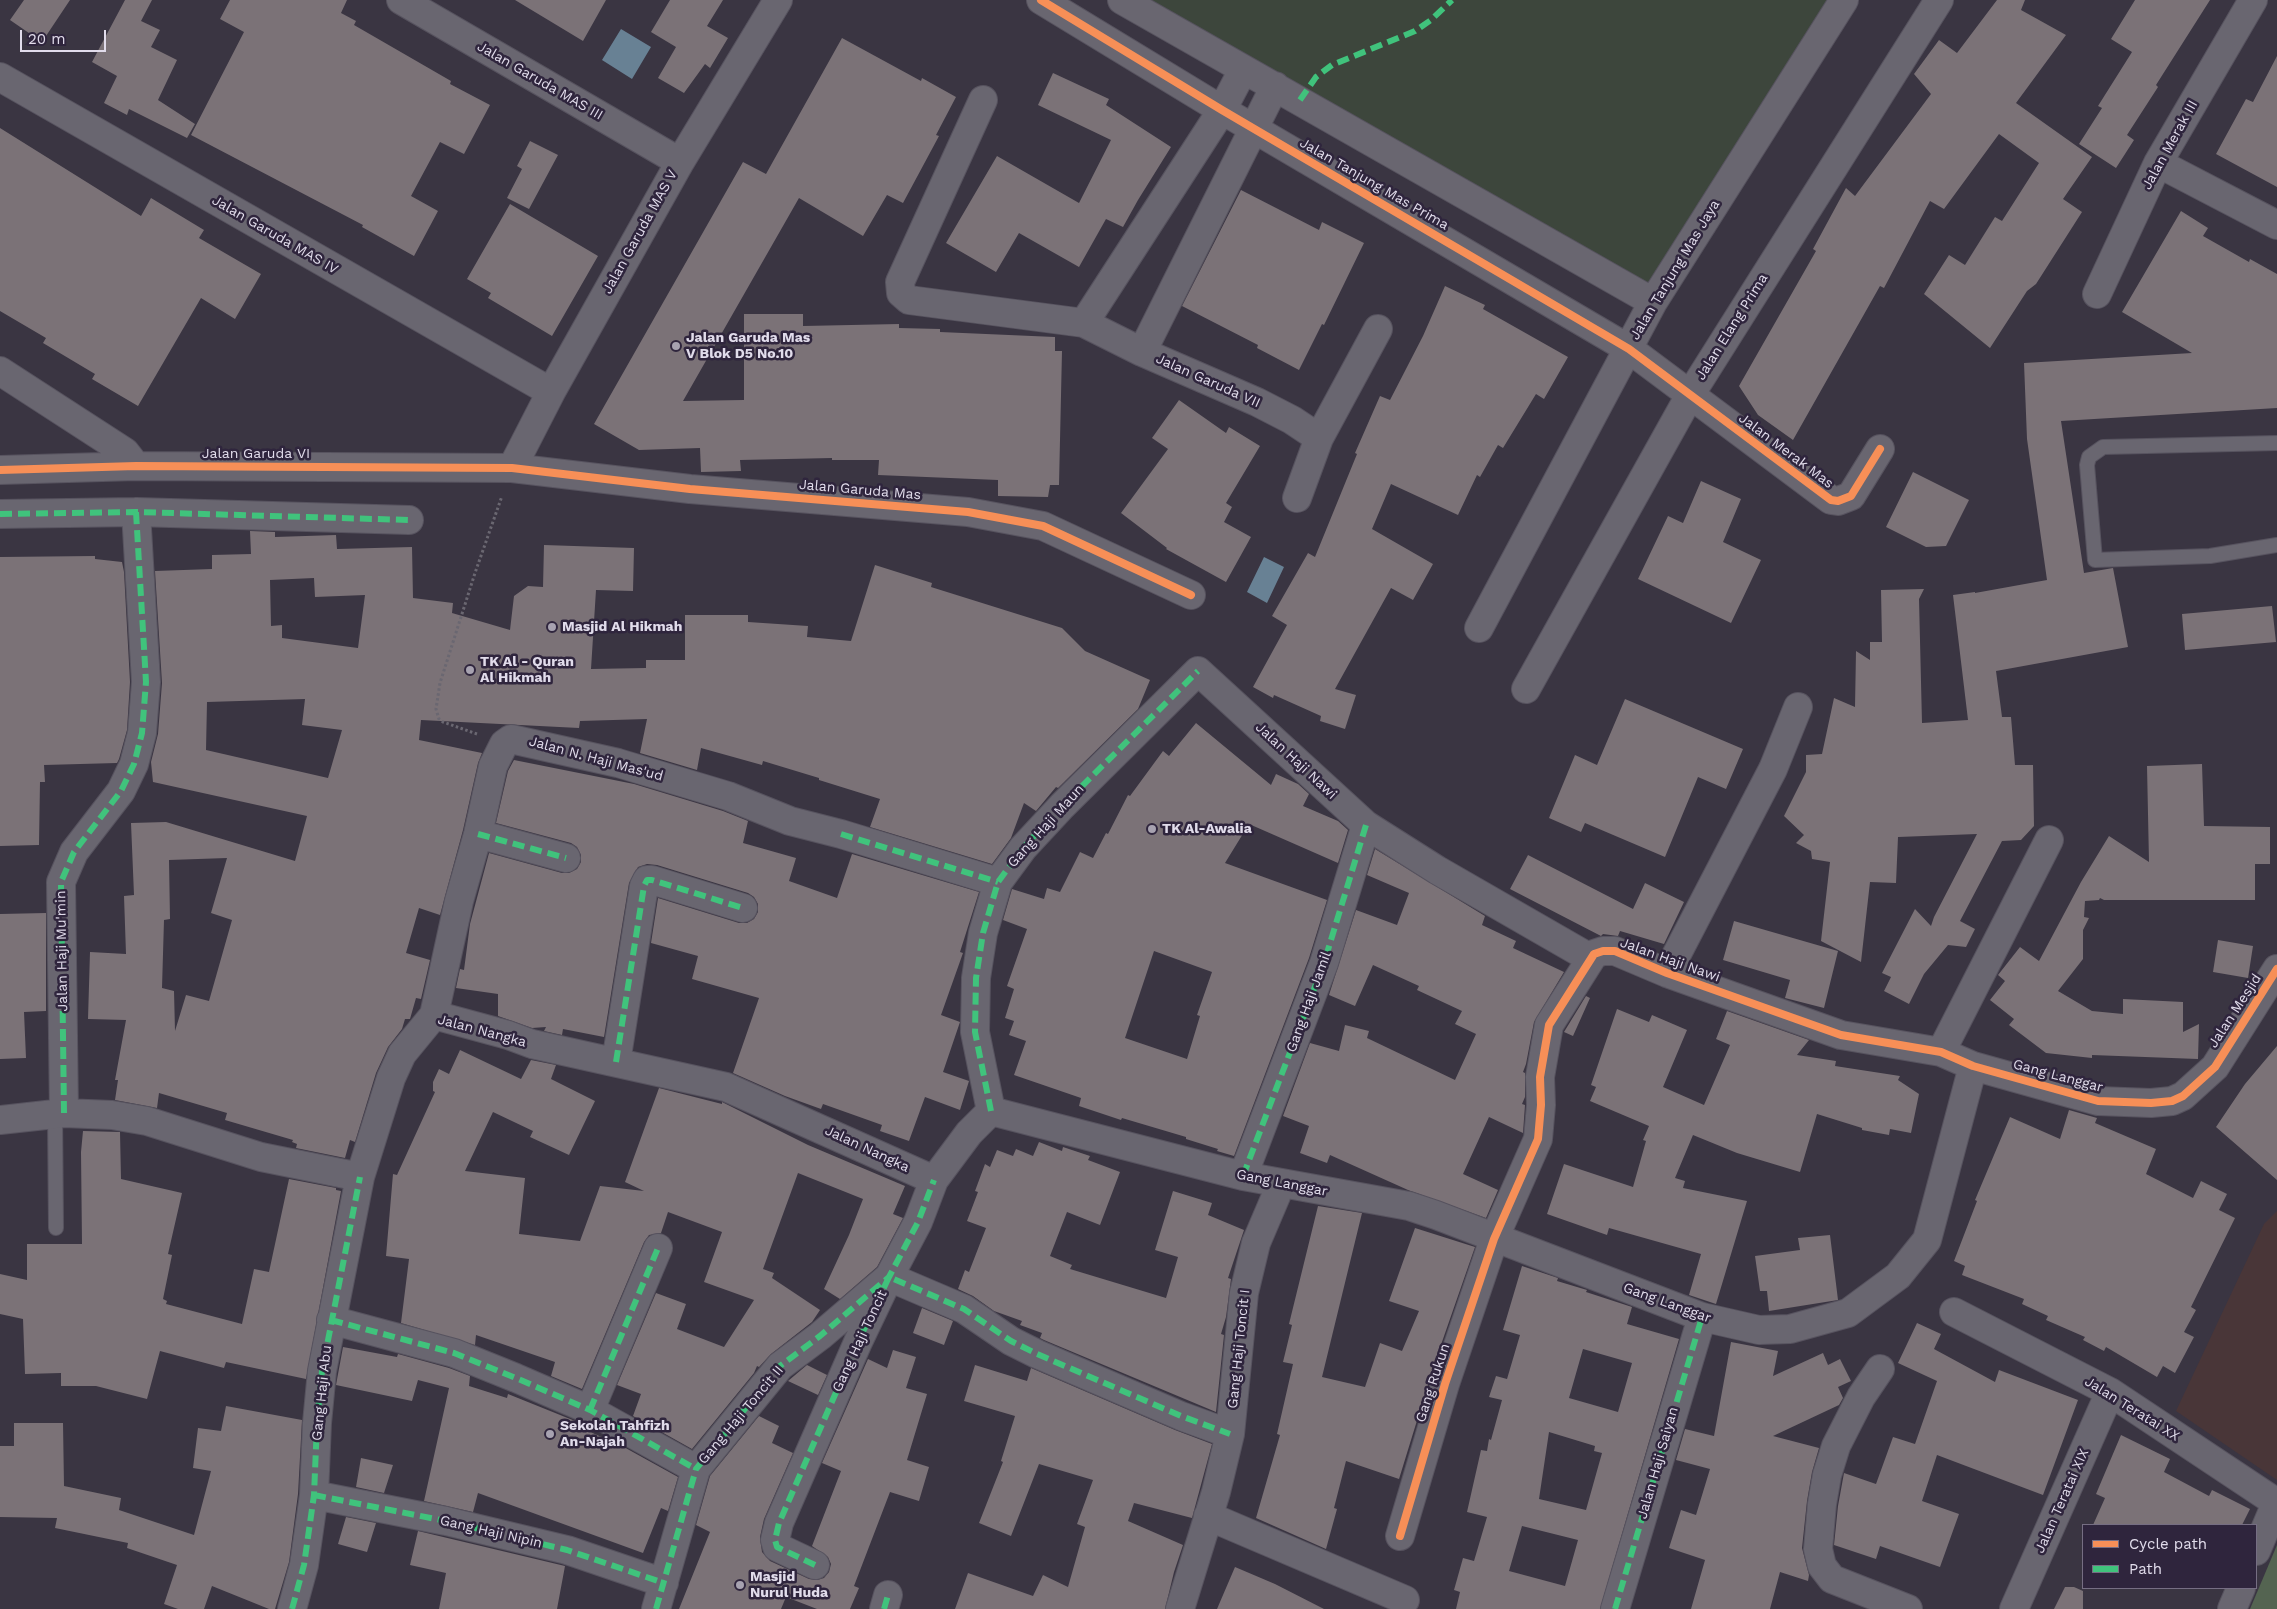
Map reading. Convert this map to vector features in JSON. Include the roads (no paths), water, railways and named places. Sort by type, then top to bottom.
[{"type":"street","name":"Jalan Garuda MAS III","points":[[400,0],[680,162]]},
{"type":"street","name":"Jalan Garuda MAS V","points":[[512,468],[551,392],[680,162],[778,0]]},
{"type":"street","name":"Jalan Tanjung Mas Prima","points":[[1042,0],[1222,110],[1628,349],[1690,395]]},
{"type":"street","points":[[1122,0],[1242,70],[1275,86],[1564,253],[1653,302]]},
{"type":"street","name":"Jalan Tanjung Mas Jaya","points":[[1479,628],[1653,302],[1844,0]]},
{"type":"street","name":"Jalan Elang Prima","points":[[1526,689],[1690,395],[1939,0]]},
{"type":"street","name":"Jalan Merak III","points":[[2097,294],[2158,163],[2253,0]]},
{"type":"street","points":[[1084,323],[1222,110],[1242,70]]},
{"type":"street","name":"Jalan Garuda MAS IV","points":[[0,77],[551,392]]},
{"type":"street","name":"Jalan Garuda VII","points":[[1275,86],[1142,352],[1256,402],[1292,420],[1319,438]]},
{"type":"street","points":[[984,100],[900,282],[901,293],[909,300],[1084,323],[1142,352]]},
{"type":"street","points":[[2158,163],[2277,225]]},
{"type":"street","points":[[1297,498],[1319,438],[1378,328]]},
{"type":"street","points":[[0,371],[125,452],[136,466]]},
{"type":"street","name":"Jalan Merak Mas","points":[[1690,395],[1831,500],[1838,501],[1851,496],[1880,450]]},
{"type":"street","name":"Jalan Garuda VI","points":[[0,470],[136,466],[512,468]]},
{"type":"street","name":"Jalan Garuda Mas","points":[[512,468],[690,489],[968,512],[1004,517],[1043,526],[1191,595]]},
{"type":"street","points":[[0,514],[136,512],[409,520]]},
{"type":"street","name":"Jalan Haji Mu'min","points":[[60,1113],[61,882],[74,852],[120,791],[134,764],[142,733],[146,682],[136,512]]},
{"type":"street","name":"Jalan Haji Nawi","points":[[1198,672],[1366,825],[1590,958],[1598,952],[1615,951],[1667,973],[1841,1035],[1941,1052],[1974,1066]]},
{"type":"street","name":"Gang Haji Maun","points":[[991,1111],[975,1032],[976,978],[983,933],[998,882],[1023,848],[1062,806],[1198,672]]},
{"type":"street","points":[[1667,973],[1773,770],[1798,707]]},
{"type":"street","name":"Jalan N. Haji Mas'ud","points":[[478,834],[493,766],[504,744],[515,738],[618,763],[728,796],[790,821],[841,834],[998,882]]},
{"type":"street","name":"Gang Haji Jamil","points":[[1243,1176],[1324,963],[1366,825]]},
{"type":"street","points":[[434,1015],[459,901],[478,834],[566,858]]},
{"type":"street","points":[[1941,1052],[2049,840]]},
{"type":"street","points":[[616,1062],[644,886],[647,880],[742,908]]},
{"type":"street","points":[[1494,1239],[1538,1139],[1541,1105],[1540,1077],[1549,1025],[1590,958]]},
{"type":"street","name":"Jalan Mesjid","points":[[2215,1067],[2277,969]]},
{"type":"street","name":"Jalan Nangka","points":[[360,1177],[391,1078],[402,1054],[434,1015],[508,1035],[532,1044],[726,1087],[934,1180]]},
{"type":"street","name":"Gang Langgar","points":[[991,1111],[1243,1176],[1409,1206],[1702,1317],[1759,1330],[1790,1329],[1848,1313],[1898,1276],[1927,1240],[1974,1066],[2098,1101],[2151,1103],[2172,1101],[2183,1096],[2215,1067]]},
{"type":"street","points":[[934,1180],[969,1133],[991,1111]]},
{"type":"street","points":[[0,1120],[60,1113],[112,1115],[147,1121],[261,1156],[360,1177]]},
{"type":"street","name":"Gang Haji Abu","points":[[292,1609],[304,1565],[314,1495],[316,1423],[322,1371],[360,1177]]},
{"type":"street","name":"Gang Haji Toncit II","points":[[696,1469],[780,1366],[820,1336],[889,1277],[918,1222],[934,1180]]},
{"type":"street","name":"Gang Haji Toncit I","points":[[1180,1609],[1216,1492],[1230,1434],[1244,1293],[1256,1243],[1276,1196],[1279,1184]]},
{"type":"street","name":"Gang Rukun","points":[[1400,1536],[1445,1384],[1494,1239]]},
{"type":"street","points":[[590,1410],[658,1248]]},
{"type":"street","name":"Gang Haji Toncit","points":[[815,1565],[777,1547],[776,1540],[779,1523],[858,1342],[889,1277],[964,1309],[1011,1341],[1037,1354],[1180,1416],[1230,1434]]},
{"type":"street","name":"Jalan Teratai XX","points":[[1954,1312],[2110,1392],[2277,1502]]},
{"type":"street","name":"Jalan Haji Saiyan","points":[[1615,1609],[1702,1317]]},
{"type":"street","points":[[331,1320],[454,1353],[590,1410],[696,1469],[656,1609]]},
{"type":"street","points":[[1880,1369],[1861,1397],[1836,1446],[1827,1475],[1818,1549],[1822,1566],[1832,1579],[1908,1609]]},
{"type":"street","name":"Jalan Teratai XIX","points":[[2014,1609],[2110,1392]]},
{"type":"street","name":"Gang Haji Nipin","points":[[314,1495],[446,1521],[567,1550],[664,1583]]},
{"type":"street","points":[[2257,1550],[2277,1502]]},
{"type":"street","points":[[1208,1516],[1404,1600]]},
{"type":"street","points":[[2232,1609],[2241,1589]]},
{"type":"lane","points":[[2277,443],[2102,447],[2089,457],[2087,466],[2095,560],[2210,556],[2277,545]]},
{"type":"lane","points":[[56,1228],[60,1113]]},
{"type":"water","points":[[621,29],[651,47],[632,79],[602,60]]},
{"type":"water","points":[[1264,557],[1284,567],[1267,603],[1247,592]]},
{"type":"place","name":"Jalan Garuda Mas V Blok D5 No.10","points":[[676,346]]},
{"type":"place","name":"Masjid Al Hikmah","points":[[552,627]]},
{"type":"place","name":"TK Al - Quran Al Hikmah","points":[[470,670]]},
{"type":"place","name":"TK Al-Awalia","points":[[1152,829]]},
{"type":"place","name":"Sekolah Tahfizh An-Najah","points":[[550,1434]]},
{"type":"place","name":"Masjid Nurul Huda","points":[[740,1585]]}]
